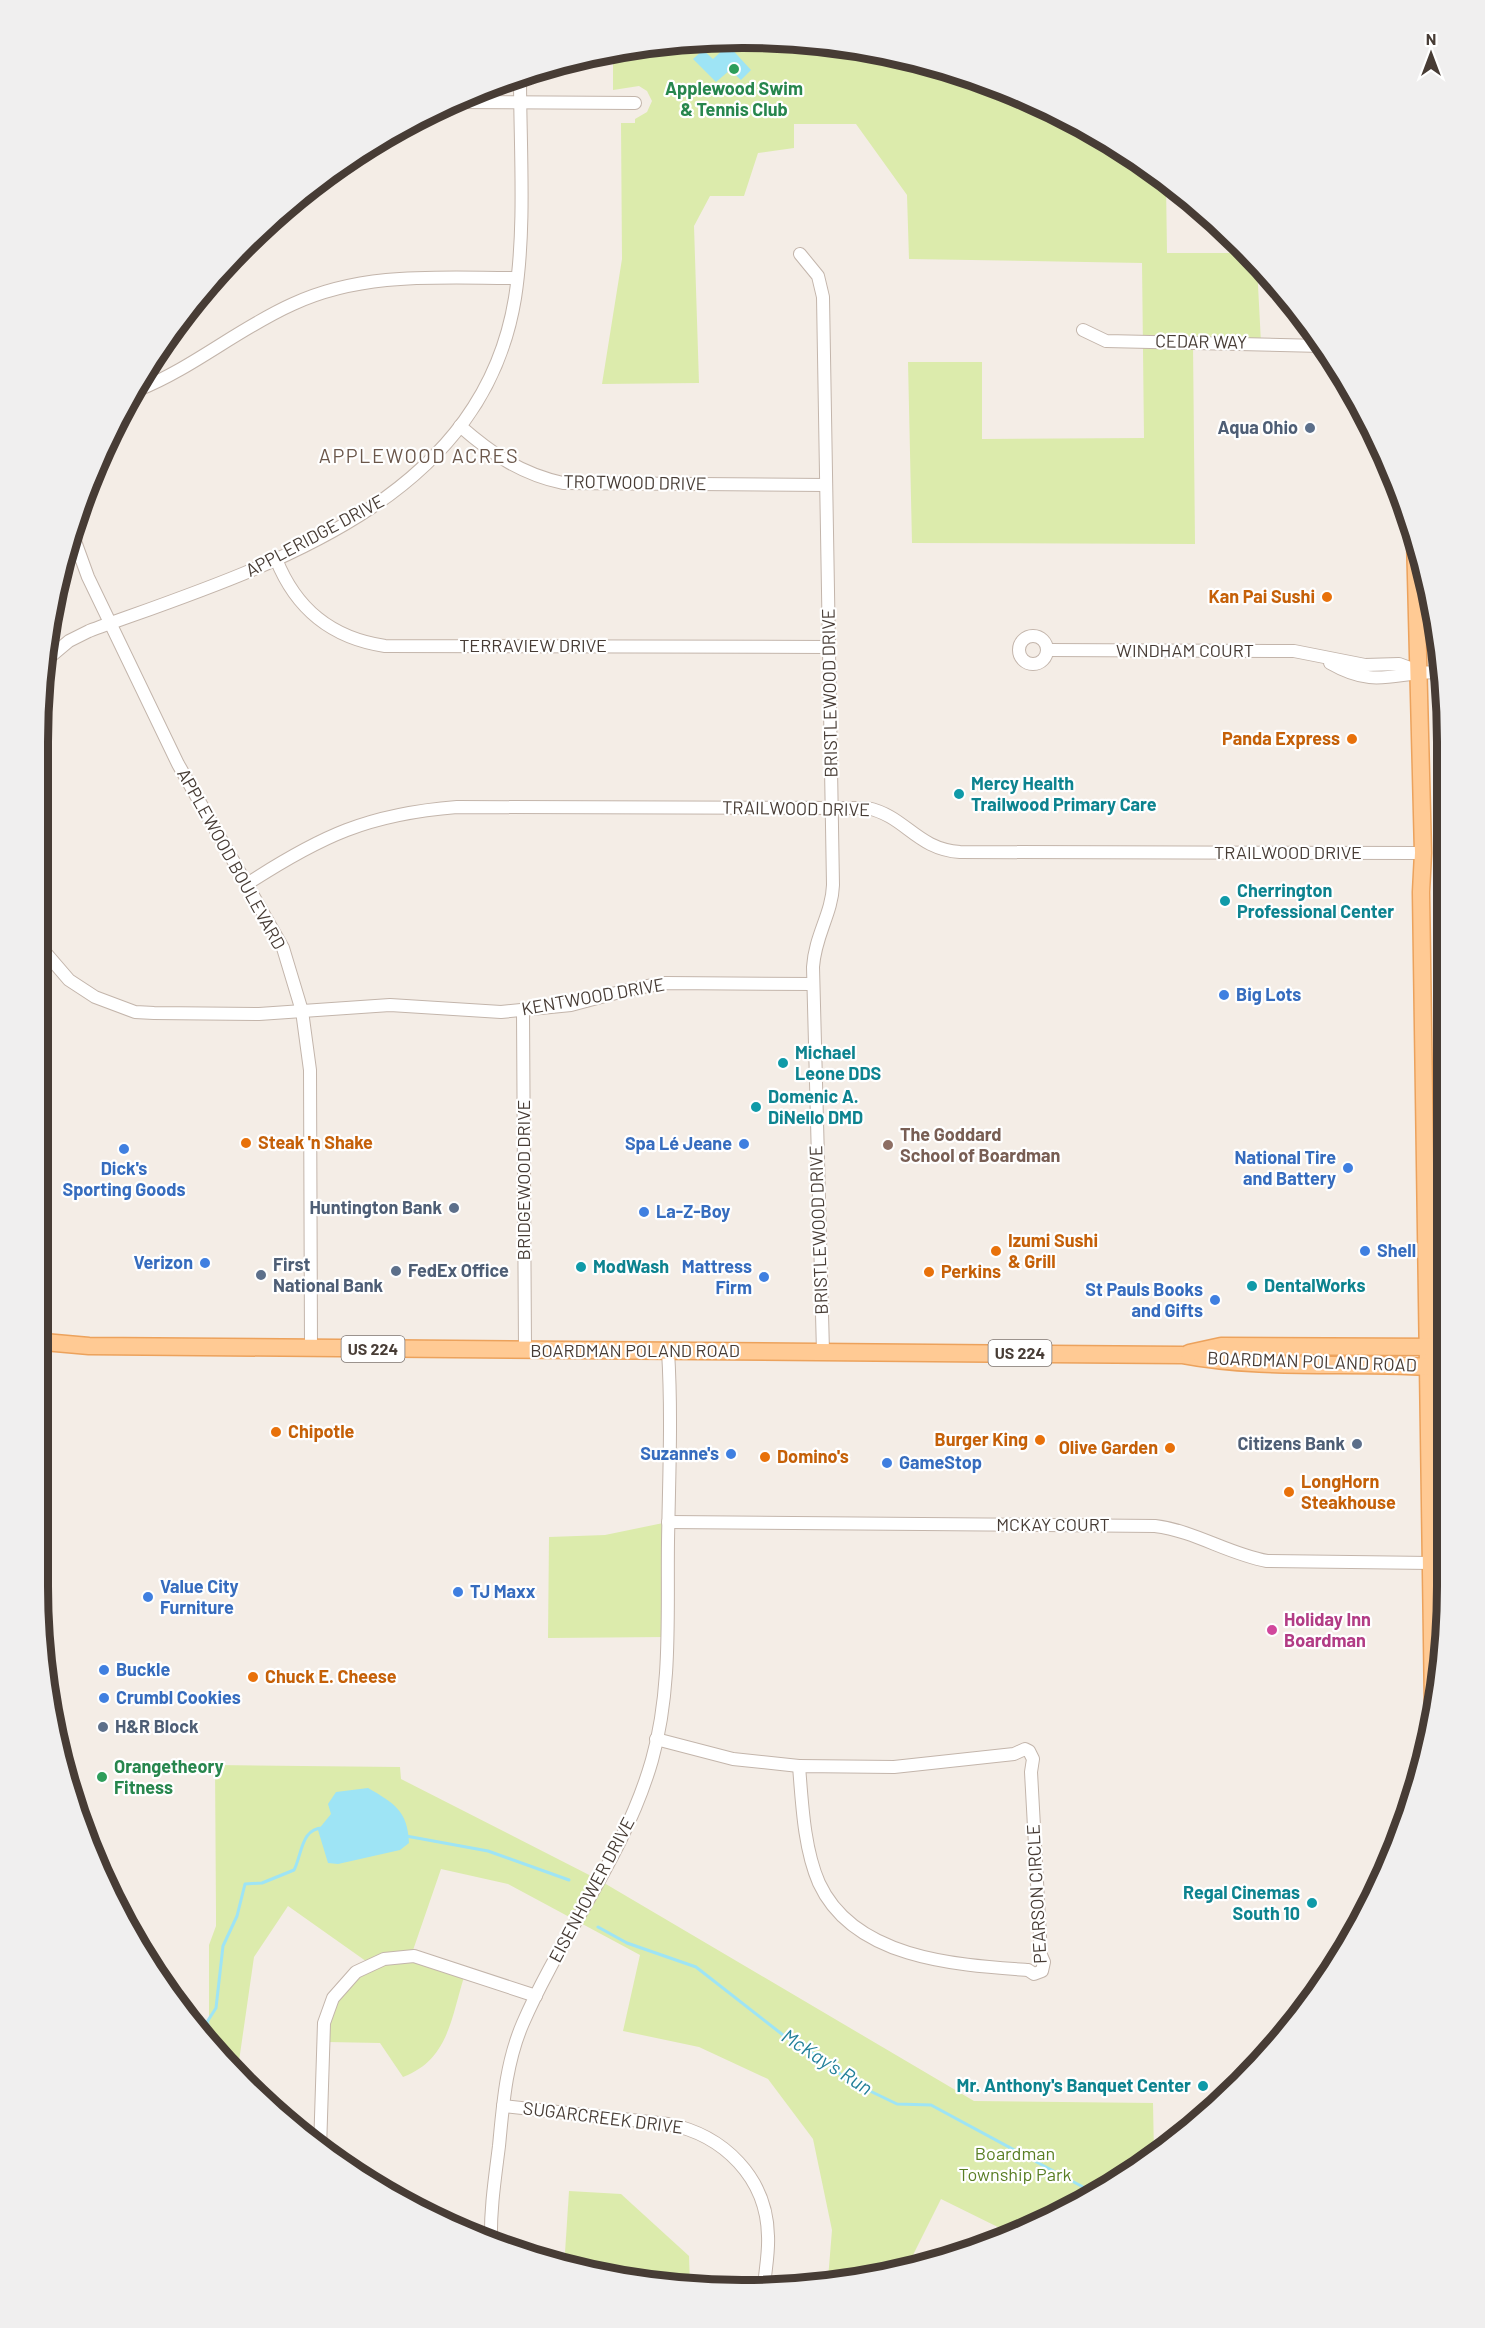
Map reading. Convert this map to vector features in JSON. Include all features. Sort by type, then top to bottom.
[{"type":"main road","points":[[1416,574],[1423,853],[1421,892],[1436,1367],[1431,1563],[1432,1663]]},
{"type":"main road","name":"BOARDMAN POLAND ROAD","points":[[48,1342],[89,1346]]},
{"type":"main road","name":"BOARDMAN POLAND ROAD","points":[[48,1349],[89,1346],[1182,1355],[1221,1363],[1385,1364],[1436,1367]]},
{"type":"main road","name":"BOARDMAN POLAND ROAD","points":[[1182,1355],[1221,1346],[1435,1347]]},
{"type":"street","name":"APPLERIDGE DRIVE","points":[[54,654],[69,641],[212,587],[276,559],[358,516],[392,495],[430,462],[460,426],[480,394],[499,355],[512,314],[517,278],[520,85]]},
{"type":"street","points":[[475,102],[635,103]]},
{"type":"street","name":"BRISTLEWOOD DRIVE","points":[[800,254],[818,276],[822,288],[833,892],[816,942],[813,984],[823,1352]]},
{"type":"street","points":[[147,386],[183,368],[265,318],[328,290],[390,279],[517,278]]},
{"type":"street","name":"CEDAR WAY","points":[[1083,330],[1106,341],[1312,346]]},
{"type":"street","name":"TROTWOOD DRIVE","points":[[460,426],[509,464],[536,476],[563,483],[826,485]]},
{"type":"street","name":"APPLEWOOD BOULEVARD","points":[[77,545],[110,624],[195,796],[283,948],[302,1011],[310,1070],[311,1348]]},
{"type":"street","name":"TERRAVIEW DRIVE","points":[[276,559],[291,590],[312,615],[341,634],[367,643],[385,646],[829,647]]},
{"type":"street","name":"WINDHAM COURT","points":[[1048,650],[1294,651],[1365,665],[1399,664],[1418,671],[1433,672]]},
{"type":"street","name":"TRAILWOOD DRIVE","points":[[247,884],[297,851],[333,833],[374,819],[418,810],[457,807],[867,808],[882,812],[898,821],[921,841],[950,851],[1423,853]]},
{"type":"street","name":"KENTWOOD DRIVE","points":[[48,957],[56,968],[82,990],[111,1004],[135,1012],[226,1015],[390,1005],[480,1012],[523,1011],[571,1005],[631,989],[665,983],[813,984]]},
{"type":"street","name":"BRIDGEWOOD DRIVE","points":[[523,1011],[525,1350]]},
{"type":"street","name":"EISENHOWER DRIVE","points":[[491,2232],[492,2201],[512,2052],[536,1996],[619,1846],[636,1807],[656,1739],[667,1662],[668,1351]]},
{"type":"street","name":"MCKAY COURT","points":[[668,1522],[1155,1526],[1193,1534],[1243,1556],[1267,1562],[1431,1563]]},
{"type":"street","name":"PEARSON CIRCLE","points":[[656,1739],[733,1759],[799,1766],[894,1767],[1014,1754],[1025,1749],[1029,1751],[1033,1759],[1031,1772],[1041,1955],[1044,1962],[1042,1971],[1034,1974],[1028,1970],[966,1966],[928,1959],[886,1943],[847,1920],[826,1896],[814,1870],[799,1766]]},
{"type":"street","points":[[320,2136],[324,2023],[333,1998],[356,1972],[384,1959],[414,1956],[536,1996]]},
{"type":"street","name":"SUGARCREEK DRIVE","points":[[503,2106],[668,2124],[692,2130],[716,2142],[744,2168],[754,2183],[764,2208],[768,2235],[765,2280]]},
{"type":"green space","points":[[697,49],[788,49],[878,61],[966,85],[1050,120],[1090,141],[1165,192],[1167,253],[1236,253],[1258,277],[1261,343],[1193,343],[1195,544],[912,543],[908,362],[982,362],[982,439],[1144,438],[1142,263],[909,259],[907,195],[856,124],[794,124],[794,148],[758,153],[744,196],[710,196],[694,226],[699,383],[602,384],[622,259],[621,123],[635,123],[635,119],[647,112],[652,101],[647,91],[639,86],[613,90],[613,60]]},
{"type":"green space","points":[[668,1522],[667,1637],[548,1638],[549,1537],[605,1535]]},
{"type":"green space","name":"Boardman Township Park","points":[[215,1765],[400,1767],[401,1779],[599,1880],[974,2101],[1153,2103],[1154,2144],[1090,2187],[1002,2229],[941,2199],[911,2259],[878,2267],[828,2275],[832,2230],[813,2139],[768,2079],[699,2047],[623,2031],[640,1955],[508,1884],[441,1869],[411,1956],[370,1964],[288,1906],[254,1957],[239,2063],[209,2029],[209,1945],[216,1926]]},
{"type":"green space","points":[[400,1961],[425,1962],[464,1977],[451,2023],[439,2049],[418,2070],[403,2077],[380,2043],[328,2042],[335,2010],[348,1987],[369,1971]]},
{"type":"green space","points":[[569,2191],[621,2194],[689,2256],[690,2278],[607,2267],[567,2257],[565,2253]]},
{"type":"water","points":[[724,48],[731,48],[751,70],[741,80],[730,70],[716,82],[693,59],[703,50],[713,59]]},
{"type":"water","points":[[368,1788],[398,1809],[406,1823],[409,1843],[400,1850],[338,1864],[328,1863],[318,1830],[331,1814],[328,1804],[336,1792]]},
{"type":"waterway","name":"McKay's Run","points":[[212,2033],[207,2022],[216,2008],[223,1946],[237,1916],[245,1884],[262,1883],[294,1870],[307,1837],[316,1829],[324,1828]]},
{"type":"waterway","name":"McKay's Run","points":[[406,1836],[488,1851],[569,1880]]},
{"type":"waterway","name":"McKay's Run","points":[[598,1927],[627,1943],[696,1967],[783,2035],[829,2063],[845,2079],[897,2104],[931,2105],[1086,2189]]},
{"type":"place","name":"Applewood Swim & Tennis Club","points":[[734,69]]},
{"type":"place","name":"Aqua Ohio","points":[[1310,428]]},
{"type":"place","name":"Kan Pai Sushi","points":[[1327,597]]},
{"type":"place","name":"Panda Express","points":[[1352,739]]},
{"type":"place","name":"Mercy Health Trailwood Primary Care","points":[[959,794]]},
{"type":"place","name":"Cherrington Professional Center","points":[[1225,901]]},
{"type":"place","name":"Big Lots","points":[[1224,995]]},
{"type":"place","name":"Michael Leone DDS","points":[[783,1063]]},
{"type":"place","name":"Domenic A. DiNello DMD","points":[[756,1107]]},
{"type":"place","name":"Steak 'n Shake","points":[[246,1143]]},
{"type":"place","name":"Spa Lé Jeane","points":[[744,1144]]},
{"type":"place","name":"The Goddard School of Boardman","points":[[888,1145]]},
{"type":"place","name":"Dick's Sporting Goods","points":[[124,1149]]},
{"type":"place","name":"National Tire and Battery","points":[[1348,1168]]},
{"type":"place","name":"Huntington Bank","points":[[454,1208]]},
{"type":"place","name":"La-Z-Boy","points":[[644,1212]]},
{"type":"place","name":"Izumi Sushi & Grill","points":[[996,1251]]},
{"type":"place","name":"Shell","points":[[1365,1251]]},
{"type":"place","name":"Verizon","points":[[205,1263]]},
{"type":"place","name":"ModWash","points":[[581,1267]]},
{"type":"place","name":"FedEx Office","points":[[396,1271]]},
{"type":"place","name":"Perkins","points":[[929,1272]]},
{"type":"place","name":"First National Bank","points":[[261,1275]]},
{"type":"place","name":"Mattress Firm","points":[[764,1277]]},
{"type":"place","name":"DentalWorks","points":[[1252,1286]]},
{"type":"place","name":"St Pauls Books and Gifts","points":[[1215,1300]]},
{"type":"place","name":"Chipotle","points":[[276,1432]]},
{"type":"place","name":"Burger King","points":[[1040,1440]]},
{"type":"place","name":"Citizens Bank","points":[[1357,1444]]},
{"type":"place","name":"Olive Garden","points":[[1170,1448]]},
{"type":"place","name":"Suzanne's","points":[[731,1454]]},
{"type":"place","name":"Domino's","points":[[765,1457]]},
{"type":"place","name":"GameStop","points":[[887,1463]]},
{"type":"place","name":"LongHorn Steakhouse","points":[[1289,1492]]},
{"type":"place","name":"TJ Maxx","points":[[458,1592]]},
{"type":"place","name":"Value City Furniture","points":[[148,1597]]},
{"type":"place","name":"Holiday Inn Boardman","points":[[1272,1630]]},
{"type":"place","name":"Buckle","points":[[104,1670]]},
{"type":"place","name":"Chuck E. Cheese","points":[[253,1677]]},
{"type":"place","name":"Crumbl Cookies","points":[[104,1698]]},
{"type":"place","name":"H&R Block","points":[[103,1727]]},
{"type":"place","name":"Orangetheory Fitness","points":[[102,1777]]},
{"type":"place","name":"Regal Cinemas South 10","points":[[1312,1903]]},
{"type":"place","name":"Mr. Anthony's Banquet Center","points":[[1203,2086]]},
{"type":"district","name":"APPLEWOOD ACRES","points":[[419,456]]}]
